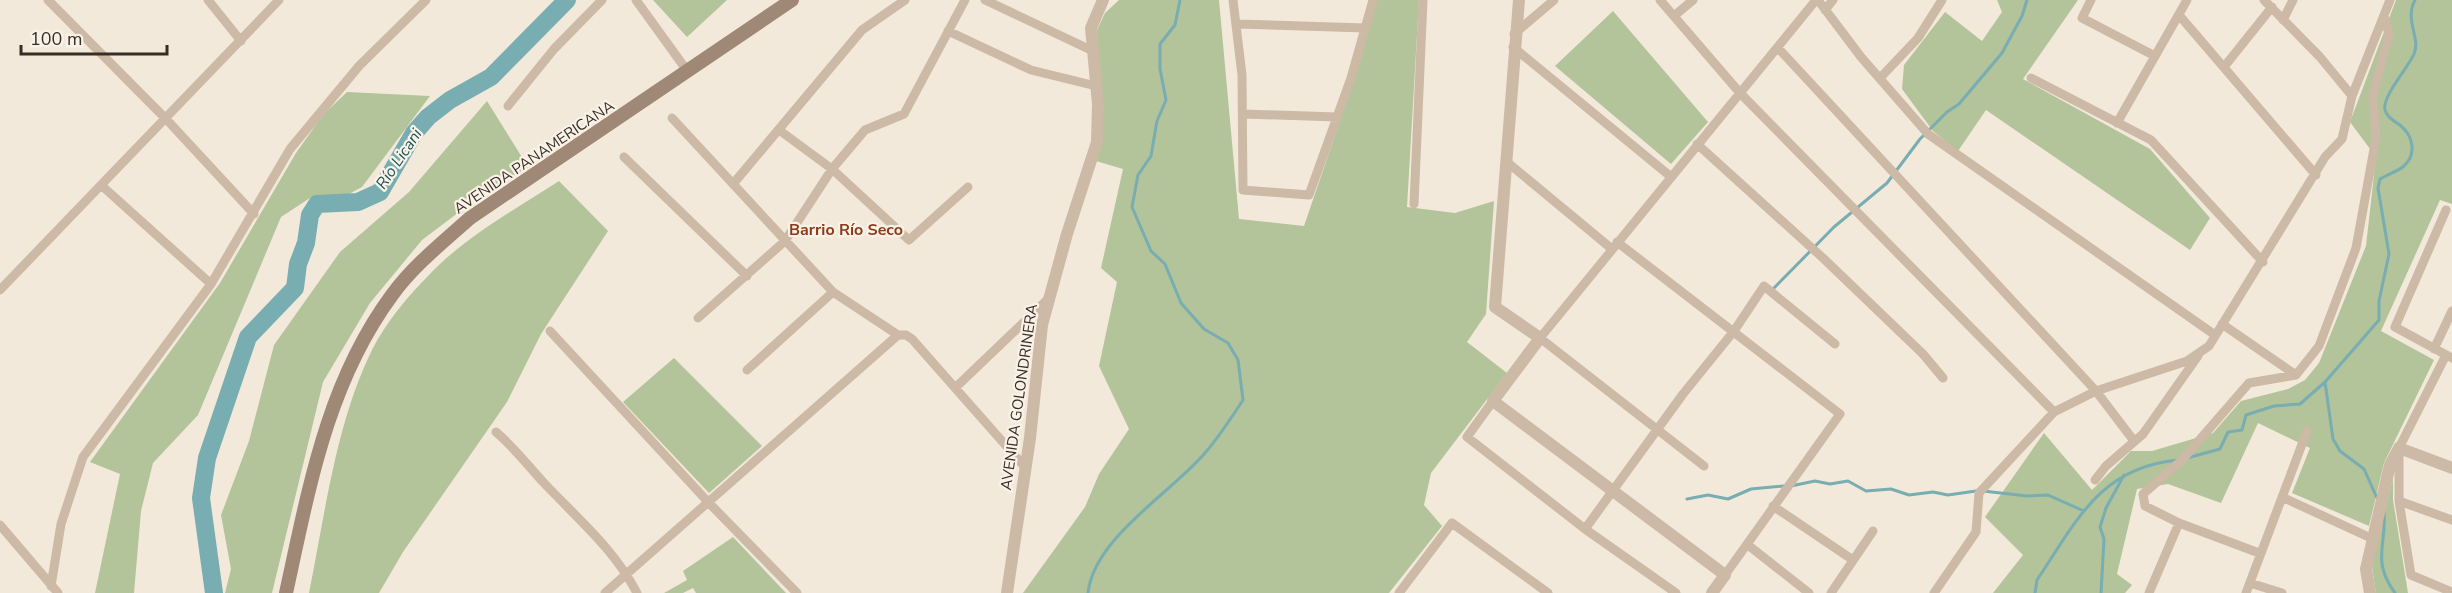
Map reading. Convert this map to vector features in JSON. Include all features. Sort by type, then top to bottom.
[{"type":"main road","name":"AVENIDA PANAMERICANA","points":[[286,593],[319,444],[345,373],[362,340],[393,293],[432,252],[470,218],[792,0]]},
{"type":"street","points":[[48,0],[167,120],[254,214]]},
{"type":"street","points":[[208,0],[241,41]]},
{"type":"street","points":[[0,290],[167,120],[279,0]]},
{"type":"street","points":[[54,589],[62,524],[83,457],[211,285],[290,148],[359,66],[426,0]]},
{"type":"street","points":[[508,106],[554,49],[602,0]]},
{"type":"street","points":[[636,0],[688,72]]},
{"type":"street","points":[[734,184],[862,30],[905,0]]},
{"type":"street","points":[[698,318],[785,241],[832,169],[865,130],[904,114],[965,0]]},
{"type":"street","points":[[985,0],[1093,51]]},
{"type":"street","name":"AVENIDA GOLONDRINERA","points":[[1007,593],[1047,300],[1093,161],[1098,125],[1091,28],[1103,0]]},
{"type":"street","points":[[1233,0],[1244,114],[1243,190],[1309,195],[1337,117],[1373,0]]},
{"type":"street","points":[[1414,204],[1422,0]]},
{"type":"street","points":[[1519,0],[1514,40],[1495,307],[1540,338],[1704,466]]},
{"type":"street","points":[[1514,40],[1554,0]]},
{"type":"street","points":[[1660,0],[1740,93],[2054,412]]},
{"type":"street","points":[[1674,16],[1693,0]]},
{"type":"street","points":[[1676,593],[1585,529],[1467,437],[1540,338],[1614,245],[1817,0],[1861,57],[1881,77],[1928,134],[2215,335]]},
{"type":"street","points":[[1825,10],[1833,0]]},
{"type":"street","points":[[1881,77],[1918,38],[1942,0]]},
{"type":"street","points":[[2091,0],[2082,18],[2153,55]]},
{"type":"street","points":[[2117,123],[2153,55],[2187,0]]},
{"type":"street","points":[[2264,0],[2320,57],[2352,96]]},
{"type":"street","points":[[2283,20],[2293,0]]},
{"type":"street","points":[[2095,480],[2106,466],[2143,434],[2215,335],[2263,261],[2325,157],[2342,139],[2352,96],[2390,0]]},
{"type":"street","points":[[2224,68],[2272,7]]},
{"type":"street","points":[[2179,15],[2316,175]]},
{"type":"street","points":[[2259,553],[2179,523],[2145,506],[2143,494],[2182,460],[2249,383],[2296,375],[2319,346],[2356,248],[2376,138],[2373,95],[2389,34],[2384,16]]},
{"type":"street","points":[[1236,24],[1365,28]]},
{"type":"street","points":[[948,31],[1031,70],[1096,86]]},
{"type":"street","points":[[1514,40],[1670,176]]},
{"type":"street","points":[[1778,48],[2096,391],[2133,441]]},
{"type":"street","points":[[2031,78],[2151,140],[2263,261]]},
{"type":"street","points":[[1244,114],[1337,117]]},
{"type":"street","points":[[672,118],[833,292],[898,335],[906,335],[912,339],[1024,466]]},
{"type":"street","points":[[779,130],[832,169],[909,240],[968,187]]},
{"type":"street","points":[[1697,144],[1839,274],[1923,354],[1943,378]]},
{"type":"street","points":[[624,157],[747,276]]},
{"type":"street","points":[[1507,162],[1614,245],[1734,331],[1840,414],[1712,593]]},
{"type":"street","points":[[101,185],[211,285]]},
{"type":"street","points":[[2370,593],[2366,569],[2390,465],[2449,357],[2395,327],[2446,210]]},
{"type":"street","points":[[1585,529],[1734,331],[1764,286],[1835,344]]},
{"type":"street","points":[[747,370],[833,292]]},
{"type":"street","points":[[955,388],[1047,300]]},
{"type":"street","points":[[2434,349],[2452,311]]},
{"type":"street","points":[[2222,324],[2296,375]]},
{"type":"street","points":[[550,331],[709,503],[797,593]]},
{"type":"street","points":[[605,593],[898,335]]},
{"type":"street","points":[[1934,593],[1976,532],[1979,493],[2054,412],[2096,391],[2199,354]]},
{"type":"street","points":[[1493,401],[1725,575]]},
{"type":"street","points":[[2246,593],[2259,553],[2307,430]]},
{"type":"street","points":[[496,432],[514,447],[543,482],[612,552],[627,573],[637,593]]},
{"type":"street","points":[[2399,448],[2452,468]]},
{"type":"street","points":[[2399,448],[2398,501],[2411,575],[2452,592]]},
{"type":"street","points":[[2282,497],[2373,539]]},
{"type":"street","points":[[2398,501],[2452,520]]},
{"type":"street","points":[[1773,506],[1853,560]]},
{"type":"street","points":[[1412,593],[1401,590],[1452,523],[1548,593]]},
{"type":"street","points":[[2149,593],[2179,523]]},
{"type":"street","points":[[0,525],[54,589]]},
{"type":"street","points":[[1831,593],[1873,531]]},
{"type":"street","points":[[1748,544],[1809,593]]},
{"type":"street","points":[[2250,583],[2282,593]]},
{"type":"green space","points":[[653,0],[727,0],[687,37]]},
{"type":"green space","points":[[1119,0],[1219,0],[1239,219],[1304,226],[1358,68],[1377,0],[1419,0],[1407,207],[1455,213],[1494,201],[1486,314],[1467,342],[1507,373],[1431,473],[1424,505],[1442,526],[1389,593],[1023,593],[1085,507],[1099,474],[1129,429],[1099,366],[1117,282],[1101,268],[1123,169],[1096,161],[1101,128],[1097,30],[1105,13]]},
{"type":"green space","points":[[1997,0],[2078,0],[2023,79],[2150,149],[2210,218],[2190,250],[1986,110],[1958,151],[1933,131],[1902,89],[1904,65],[1945,12],[1982,41],[2002,12]]},
{"type":"green space","points":[[2396,0],[2452,0],[2452,204],[2440,200],[2381,331],[2434,360],[2384,463],[2369,526],[2292,493],[2310,448],[2258,423],[2221,503],[2168,484],[2137,489],[2117,574],[2132,585],[2125,593],[1993,593],[2023,555],[1985,517],[2044,433],[2092,490],[2131,451],[2152,451],[2213,433],[2241,401],[2288,389],[2305,380],[2319,363],[2366,246],[2376,157],[2350,122]]},
{"type":"green space","points":[[1613,11],[1708,122],[1671,164],[1555,66]]},
{"type":"green space","points":[[347,92],[430,96],[362,187],[347,195],[310,198],[281,217],[198,415],[153,463],[141,511],[134,593],[95,593],[120,474],[90,462],[220,283],[296,153],[323,115]]},
{"type":"green space","points":[[487,101],[528,167],[487,191],[422,240],[370,303],[323,382],[272,593],[225,593],[231,569],[221,515],[249,441],[274,345],[340,252],[409,192]]},
{"type":"green space","points":[[559,181],[608,231],[541,334],[507,402],[403,552],[379,593],[309,593],[340,438],[360,378],[378,340],[406,300],[444,260],[492,224]]},
{"type":"green space","points":[[674,358],[762,446],[709,493],[623,402]]},
{"type":"green space","points":[[2393,478],[2393,500],[2408,593],[2376,593],[2372,567]]},
{"type":"green space","points":[[733,537],[786,593],[696,593],[693,588],[683,593],[664,593],[687,580],[683,571]]},
{"type":"waterway","name":"Río Licani","points":[[214,593],[201,498],[207,458],[248,337],[295,288],[298,264],[306,243],[310,215],[317,204],[358,202],[380,192],[414,133],[428,117],[450,100],[491,77],[567,0]]},
{"type":"waterway","points":[[1088,593],[1093,573],[1119,535],[1205,453],[1243,400],[1238,360],[1228,343],[1204,329],[1181,303],[1165,264],[1151,251],[1132,207],[1138,175],[1151,156],[1157,121],[1166,100],[1160,69],[1160,44],[1175,25],[1180,0]]},
{"type":"waterway","points":[[1774,288],[1834,227],[1887,183],[1920,139],[1947,112],[1959,104],[2002,53],[2022,16],[2027,0]]},
{"type":"waterway","points":[[2187,458],[2220,449],[2228,432],[2242,430],[2246,415],[2274,406],[2300,404],[2325,382],[2379,320],[2379,301],[2389,254],[2378,188],[2380,179],[2404,166],[2412,151],[2411,140],[2405,130],[2388,115],[2385,104],[2416,48],[2411,15],[2415,0]]},
{"type":"waterway","points":[[2325,382],[2333,439],[2340,451],[2364,469],[2377,498]]},
{"type":"waterway","points":[[2035,593],[2037,580],[2078,518],[2109,486],[2151,465],[2178,460]]},
{"type":"waterway","points":[[2101,593],[2104,539],[2100,527],[2106,508],[2124,475]]},
{"type":"waterway","points":[[1791,486],[1815,481],[1830,484],[1848,481],[1866,491],[1891,489],[1909,495],[1933,492],[1948,495],[1976,491]]},
{"type":"waterway","points":[[1687,499],[1708,495],[1728,499],[1751,489],[1784,486]]},
{"type":"waterway","points":[[1983,491],[2027,496],[2048,495],[2084,511]]},
{"type":"waterway","points":[[2384,512],[2382,562],[2388,581],[2395,593]]},
{"type":"district","name":"Barrio Río Seco","points":[[846,230]]}]
